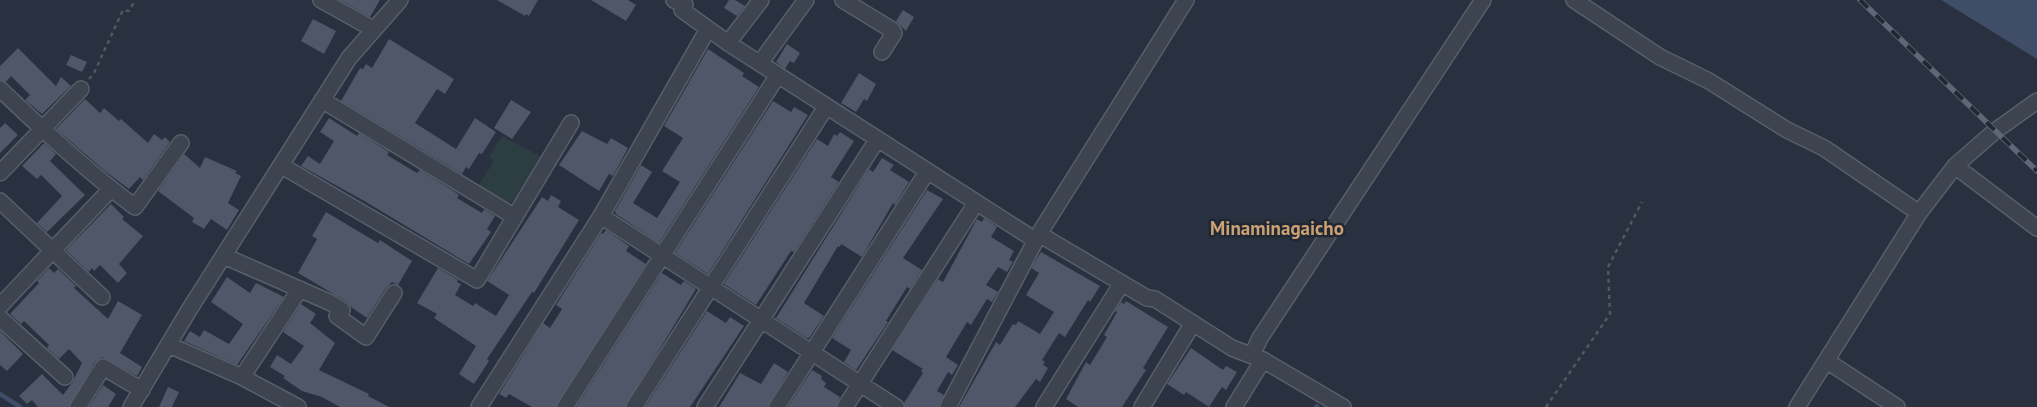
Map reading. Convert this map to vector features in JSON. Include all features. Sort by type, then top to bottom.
[{"type":"street","points":[[321,0],[372,29]]},
{"type":"street","points":[[131,407],[349,58],[372,29],[400,0]]},
{"type":"street","points":[[728,43],[761,0]]},
{"type":"street","points":[[760,63],[806,0]]},
{"type":"street","points":[[843,0],[892,30],[894,33],[882,52]]},
{"type":"street","points":[[948,407],[1037,237],[1186,0]]},
{"type":"street","points":[[1234,407],[1258,358],[1260,338],[1483,0]]},
{"type":"street","points":[[1574,0],[1660,57],[1709,81],[1787,130],[1824,148],[1919,213]]},
{"type":"street","points":[[682,2],[682,10],[708,30],[927,172],[1037,237],[1122,282],[1232,348],[1258,358],[1326,402],[1343,407]]},
{"type":"street","points":[[485,405],[600,216],[708,30]]},
{"type":"street","points":[[564,407],[778,75]]},
{"type":"street","points":[[0,89],[42,129],[111,189],[135,207],[181,144]]},
{"type":"street","points":[[0,174],[81,89]]},
{"type":"street","points":[[322,100],[514,217]]},
{"type":"street","points":[[1797,407],[1919,213],[1955,166],[1995,131],[2037,101]]},
{"type":"street","points":[[634,407],[826,107]]},
{"type":"street","points":[[282,166],[477,280],[571,123]]},
{"type":"street","points":[[705,407],[877,140]]},
{"type":"street","points":[[1955,166],[2037,228]]},
{"type":"street","points":[[777,407],[927,172]]},
{"type":"street","points":[[0,306],[111,189]]},
{"type":"street","points":[[0,201],[102,297]]},
{"type":"street","points":[[845,407],[976,202]]},
{"type":"street","points":[[600,216],[896,407]]},
{"type":"street","points":[[224,256],[332,303],[342,310],[337,316],[366,337],[394,293]]},
{"type":"street","points":[[1044,407],[1122,282]]},
{"type":"street","points":[[242,377],[300,289]]},
{"type":"street","points":[[0,318],[65,377]]},
{"type":"street","points":[[1142,407],[1193,323]]},
{"type":"street","points":[[169,345],[242,377],[298,407]]},
{"type":"street","points":[[1827,361],[1897,407]]},
{"type":"street","points":[[78,407],[103,367],[142,390]]},
{"type":"path","points":[[81,89],[94,73],[122,10],[129,11],[135,0]]},
{"type":"path","points":[[1546,407],[1610,314],[1608,267],[1642,202]]},
{"type":"shaded area","points":[[502,136],[542,157],[516,200],[505,204],[478,186],[494,161],[489,157]]},
{"type":"water","points":[[1941,0],[2037,0],[2037,59]]},
{"type":"building","points":[[340,0],[380,0],[370,17]]},
{"type":"building","points":[[497,0],[538,0],[529,16],[526,14],[525,16]]},
{"type":"building","points":[[591,0],[628,0],[636,5],[626,21]]},
{"type":"building","points":[[729,0],[735,0],[745,6],[737,16],[724,8]]},
{"type":"building","points":[[903,10],[914,17],[906,31],[896,21]]},
{"type":"building","points":[[313,19],[336,31],[324,54],[301,41]]},
{"type":"building","points":[[389,39],[454,79],[445,94],[437,89],[415,123],[456,149],[475,118],[496,132],[482,154],[479,153],[469,169],[466,167],[462,174],[341,101],[360,68],[363,69],[366,64],[372,68]]},
{"type":"building","points":[[787,44],[800,53],[794,63],[790,61],[785,69],[776,62]]},
{"type":"building","points":[[18,48],[56,86],[61,77],[71,86],[42,114],[25,100],[30,95],[11,76],[6,82],[0,80],[0,66]]},
{"type":"building","points":[[708,49],[744,73],[742,76],[759,87],[659,243],[616,214],[615,211],[641,165],[652,172],[633,203],[657,218],[680,182],[662,171],[683,138],[664,126]]},
{"type":"building","points":[[71,55],[87,62],[82,72],[66,65]]},
{"type":"building","points":[[859,73],[876,84],[867,101],[864,99],[856,112],[841,103]]},
{"type":"building","points":[[85,99],[100,113],[104,108],[119,121],[121,119],[148,143],[154,134],[162,140],[165,137],[170,142],[143,180],[140,177],[129,189],[56,129]]},
{"type":"building","points":[[511,100],[531,112],[512,139],[494,128]]},
{"type":"building","points":[[773,101],[791,112],[794,107],[808,115],[708,274],[675,253]]},
{"type":"building","points":[[329,118],[357,136],[359,133],[389,152],[387,155],[417,173],[420,170],[459,195],[457,198],[482,213],[484,209],[495,216],[487,229],[491,232],[469,264],[366,202],[301,166],[308,156],[320,164],[334,141],[320,132]]},
{"type":"building","points":[[5,123],[18,135],[0,153],[0,128]]},
{"type":"building","points":[[582,131],[607,144],[611,138],[628,148],[613,176],[609,174],[599,191],[559,165]]},
{"type":"building","points":[[840,132],[854,141],[831,177],[839,182],[794,252],[791,251],[756,305],[724,284],[817,139],[828,146],[834,134],[837,136]]},
{"type":"building","points":[[44,143],[56,154],[50,161],[85,195],[47,232],[37,223],[62,196],[41,175],[37,179],[22,166]]},
{"type":"building","points":[[184,154],[200,168],[205,157],[237,171],[235,173],[241,176],[228,203],[239,210],[227,230],[211,219],[204,229],[192,222],[194,218],[158,191]]},
{"type":"building","points":[[882,158],[894,165],[890,170],[909,182],[895,205],[893,203],[862,257],[841,244],[840,247],[838,246],[804,303],[824,316],[809,338],[807,338],[776,318],[869,169],[873,172]]},
{"type":"building","points":[[927,190],[943,199],[903,258],[922,270],[910,289],[907,287],[886,321],[888,322],[856,370],[844,362],[851,350],[832,338]]},
{"type":"building","points":[[551,195],[561,201],[558,207],[579,220],[534,293],[532,292],[487,359],[489,361],[474,384],[459,374],[476,346],[434,318],[437,314],[417,303],[438,268],[458,280],[457,282],[461,284],[455,295],[473,306],[475,303],[496,316],[509,295],[487,281],[542,197],[548,201]]},
{"type":"building","points":[[111,204],[124,217],[122,219],[143,236],[119,264],[127,273],[118,283],[100,265],[94,271],[92,268],[89,272],[66,250]]},
{"type":"building","points":[[326,212],[378,243],[380,240],[412,261],[398,285],[392,282],[386,288],[367,318],[347,302],[298,273],[317,239],[312,236]]},
{"type":"building","points":[[984,218],[997,227],[991,237],[1014,251],[1009,260],[1013,262],[1007,272],[998,267],[986,285],[998,292],[992,302],[987,299],[971,325],[967,322],[946,357],[958,365],[952,375],[948,372],[937,391],[944,395],[939,407],[905,407],[904,403],[923,373],[921,371],[923,369],[892,350],[938,279],[943,282],[977,219],[982,222]]},
{"type":"building","points":[[606,230],[629,246],[626,251],[646,264],[556,407],[532,407],[509,394],[506,398],[499,394],[543,323],[550,328],[562,309],[556,305],[601,233],[603,234]]},
{"type":"building","points":[[1041,252],[1100,286],[1090,302],[1088,300],[1065,337],[1059,333],[1042,360],[1045,362],[1043,365],[1048,368],[1040,382],[1036,379],[1015,407],[959,407],[996,342],[1000,345],[1013,324],[1016,325],[1018,321],[1040,334],[1054,312],[1026,295],[1039,273],[1031,268]]},
{"type":"building","points":[[49,268],[54,273],[58,269],[76,286],[74,288],[108,319],[118,301],[142,315],[120,353],[142,367],[137,376],[102,357],[95,362],[69,407],[38,407],[32,400],[27,404],[19,396],[42,374],[63,395],[72,383],[82,363],[69,349],[59,359],[47,348],[49,345],[24,321],[21,324],[10,314],[39,283],[37,281]]},
{"type":"building","points":[[662,273],[681,285],[684,281],[696,289],[625,407],[576,407]]},
{"type":"building","points":[[227,277],[250,293],[256,283],[284,297],[237,365],[184,341],[190,331],[200,337],[204,330],[229,344],[243,324],[211,302]]},
{"type":"building","points":[[1126,301],[1168,327],[1143,368],[1146,370],[1122,407],[1078,407],[1066,399],[1086,362],[1090,365],[1107,337],[1104,335],[1117,312],[1115,311],[1121,302],[1124,304]]},
{"type":"building","points":[[301,304],[316,314],[310,323],[335,343],[319,370],[369,394],[368,396],[389,407],[340,407],[322,397],[302,391],[283,378],[285,376],[270,367],[277,355],[291,364],[304,346],[283,332]]},
{"type":"building","points":[[707,311],[726,323],[730,317],[744,326],[690,407],[645,407]]},
{"type":"building","points":[[0,331],[23,354],[7,371],[0,365]]},
{"type":"building","points":[[1191,348],[1223,370],[1226,366],[1237,372],[1226,390],[1222,387],[1209,407],[1186,392],[1184,395],[1167,384]]},
{"type":"building","points":[[774,363],[788,372],[768,407],[719,407],[740,373],[761,384]]},
{"type":"building","points":[[812,370],[822,376],[821,379],[826,383],[824,387],[840,397],[836,407],[788,407]]},
{"type":"building","points":[[103,385],[116,394],[108,407],[89,407]]},
{"type":"building","points":[[168,387],[179,392],[172,407],[159,407]]},
{"type":"waterway","points":[[0,394],[20,407]]},
{"type":"railway","points":[[1860,0],[2037,171]]},
{"type":"district","name":"Minaminagaicho","points":[[1277,228]]}]
